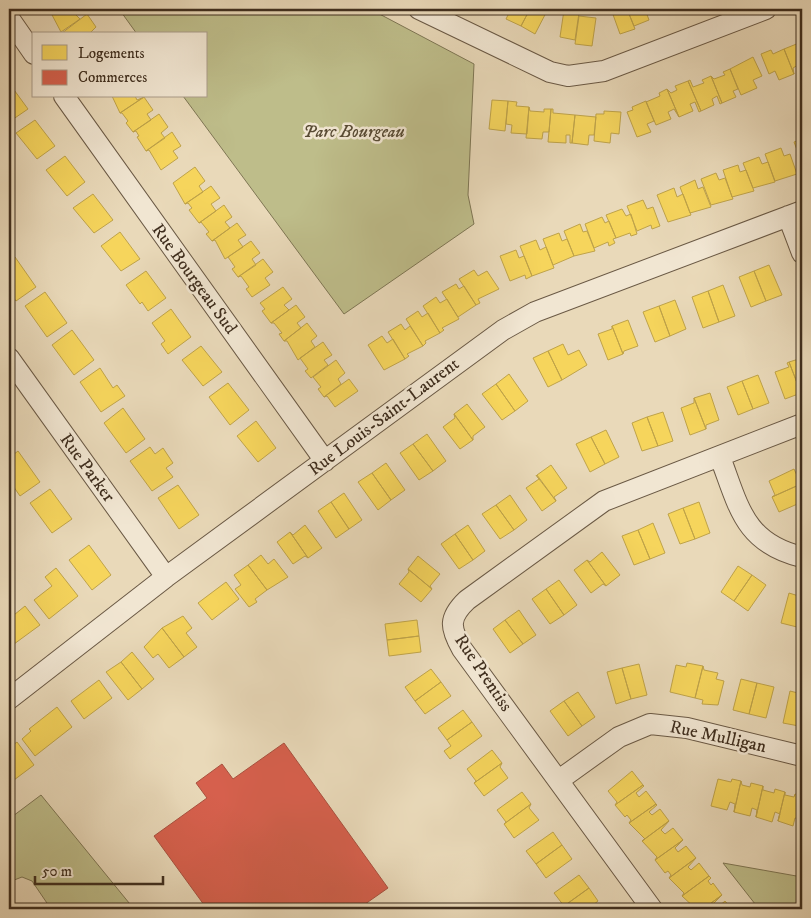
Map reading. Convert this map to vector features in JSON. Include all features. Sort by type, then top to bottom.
[{"type":"street","points":[[418,9],[550,72],[568,76],[604,71],[766,9]]},
{"type":"street","points":[[9,18],[32,51]]},
{"type":"street","name":"Rue Bourgeau Sud","points":[[65,98],[325,461]]},
{"type":"street","points":[[795,214],[802,252]]},
{"type":"street","name":"Rue Louis-Saint-Laurent","points":[[9,699],[166,577],[436,378],[520,320],[795,214]]},
{"type":"street","name":"Rue Parker","points":[[9,358],[166,577]]},
{"type":"street","name":"Rue Prentiss","points":[[652,909],[462,649],[452,629],[453,619],[458,609],[467,600],[604,501],[802,424]]},
{"type":"street","points":[[720,457],[745,520],[755,534],[769,545],[784,553],[802,557]]},
{"type":"street","name":"Rue Mulligan","points":[[559,780],[620,738],[650,724],[687,728],[802,756]]},
{"type":"green space","name":"Parc Bourgeau","points":[[119,9],[370,9],[474,64],[468,195],[474,224],[344,314],[184,98],[208,98],[208,32],[136,32]]},
{"type":"green space","points":[[41,795],[134,909],[51,909],[32,881],[22,877],[9,882],[9,819]]},
{"type":"green space","points":[[723,863],[802,877],[802,909],[759,909]]},
{"type":"building: Logements","points":[[45,9],[56,9],[48,14]]},
{"type":"building: Logements","points":[[56,9],[81,9],[75,14],[80,19],[61,32],[51,13],[48,14]]},
{"type":"building: Logements","points":[[511,9],[530,9],[521,26],[506,19]]},
{"type":"building: Logements","points":[[530,9],[548,9],[535,34],[521,26]]},
{"type":"building: Logements","points":[[611,9],[627,9],[635,29],[620,34]]},
{"type":"building: Logements","points":[[627,9],[645,9],[649,20],[634,26]]},
{"type":"building: Logements","points":[[664,9],[678,9],[666,13]]},
{"type":"building: Logements","points":[[564,10],[579,13],[575,40],[560,37]]},
{"type":"building: Logements","points":[[87,14],[96,27],[91,32],[63,32]]},
{"type":"building: Logements","points":[[579,16],[596,18],[592,46],[575,44]]},
{"type":"building: Logements","points":[[799,43],[800,47],[802,46],[802,75],[798,65],[793,68],[794,74],[784,49]]},
{"type":"building: Logements","points":[[784,49],[794,74],[779,80],[775,71],[769,74],[761,54],[771,50],[773,54]]},
{"type":"building: Logements","points":[[753,57],[762,76],[753,80],[757,88],[741,95],[730,69]]},
{"type":"building: Logements","points":[[730,69],[738,89],[733,91],[736,97],[722,103],[711,76],[714,79],[725,75],[723,72]]},
{"type":"building: Logements","points":[[711,76],[722,103],[720,104],[717,96],[712,99],[714,105],[701,111],[688,81],[690,80],[693,87],[704,83],[702,80]]},
{"type":"building: Logements","points":[[688,81],[701,111],[699,112],[695,102],[690,104],[693,111],[679,117],[667,89],[671,93],[677,90],[675,86]]},
{"type":"building: Logements","points":[[9,83],[28,109],[9,122]]},
{"type":"building: Logements","points":[[667,89],[679,117],[674,109],[668,112],[671,119],[656,125],[646,102],[660,96],[659,93]]},
{"type":"building: Logements","points":[[113,98],[136,98],[137,100],[142,98],[120,113]]},
{"type":"building: Logements","points":[[142,98],[145,98],[153,110],[147,114],[151,120],[133,132],[126,123],[128,121],[120,113]]},
{"type":"building: Logements","points":[[492,100],[508,101],[505,131],[489,129]]},
{"type":"building: Logements","points":[[508,101],[517,102],[516,106],[529,107],[527,134],[511,133],[512,125],[506,124]]},
{"type":"building: Logements","points":[[646,101],[654,121],[647,124],[651,132],[637,137],[627,112],[633,110],[632,107]]},
{"type":"building: Logements","points":[[529,107],[530,111],[544,112],[544,109],[551,109],[549,132],[543,132],[542,139],[526,138]]},
{"type":"building: Logements","points":[[551,109],[553,109],[553,113],[575,115],[572,143],[570,143],[570,135],[566,135],[566,143],[548,142]]},
{"type":"building: Logements","points":[[604,111],[621,112],[619,134],[611,133],[610,143],[594,141],[596,114],[604,114]]},
{"type":"building: Logements","points":[[159,114],[168,127],[161,133],[165,138],[146,151],[137,137],[139,136],[136,131],[133,132]]},
{"type":"building: Logements","points":[[575,115],[596,117],[594,135],[589,135],[588,145],[572,143]]},
{"type":"building: Logements","points":[[35,120],[55,146],[37,159],[16,133]]},
{"type":"building: Logements","points":[[172,132],[181,146],[173,151],[178,158],[161,170],[149,150],[146,151]]},
{"type":"building: Logements","points":[[802,139],[802,163],[794,142]]},
{"type":"building: Logements","points":[[781,148],[784,156],[790,154],[797,174],[775,181],[765,154]]},
{"type":"building: Logements","points":[[65,156],[85,182],[67,196],[46,170]]},
{"type":"building: Logements","points":[[759,157],[762,164],[768,162],[775,182],[753,188],[743,163]]},
{"type":"building: Logements","points":[[738,165],[740,172],[746,170],[754,191],[732,197],[723,170]]},
{"type":"building: Logements","points":[[195,167],[205,181],[199,186],[203,192],[185,204],[173,183]]},
{"type":"building: Logements","points":[[716,173],[719,180],[725,178],[733,199],[711,205],[701,179]]},
{"type":"building: Logements","points":[[695,180],[698,189],[703,187],[711,207],[690,213],[680,187]]},
{"type":"building: Logements","points":[[211,186],[220,198],[211,204],[216,211],[199,223],[189,210],[192,208],[188,203],[185,204]]},
{"type":"building: Logements","points":[[674,188],[677,197],[683,194],[691,215],[668,222],[657,195]]},
{"type":"building: Logements","points":[[93,194],[113,220],[94,233],[73,208]]},
{"type":"building: Logements","points":[[643,200],[647,209],[653,207],[660,226],[652,229],[651,225],[637,231],[627,206]]},
{"type":"building: Logements","points":[[224,205],[232,217],[225,222],[230,228],[212,241],[206,234],[209,232],[201,222],[199,223]]},
{"type":"building: Logements","points":[[622,209],[626,216],[631,214],[637,234],[631,236],[630,233],[616,238],[606,215]]},
{"type":"building: Logements","points":[[602,217],[605,223],[609,221],[616,238],[613,239],[615,243],[609,246],[608,242],[594,248],[585,224]]},
{"type":"building: Logements","points":[[237,223],[246,235],[238,240],[243,247],[225,259],[215,240],[212,241]]},
{"type":"building: Logements","points":[[580,224],[583,232],[587,231],[595,251],[574,256],[564,231]]},
{"type":"building: Logements","points":[[120,232],[140,259],[121,271],[101,246]]},
{"type":"building: Logements","points":[[559,233],[562,241],[567,239],[574,256],[553,265],[543,239]]},
{"type":"building: Logements","points":[[536,240],[540,250],[546,247],[554,268],[532,276],[520,246]]},
{"type":"building: Logements","points":[[251,241],[260,253],[252,259],[256,265],[238,277],[232,269],[235,267],[228,257]]},
{"type":"building: Logements","points":[[516,250],[519,258],[524,256],[532,276],[526,279],[525,275],[510,281],[500,256]]},
{"type":"building: Logements","points":[[15,257],[36,287],[16,301],[9,291],[9,261]]},
{"type":"building: Logements","points":[[263,259],[273,272],[265,278],[270,285],[252,297],[246,289],[249,287],[241,276],[238,277]]},
{"type":"building: Logements","points":[[769,265],[782,295],[766,301],[754,271]]},
{"type":"building: Logements","points":[[474,270],[478,276],[487,271],[499,289],[478,299],[480,303],[476,305],[459,279]]},
{"type":"building: Logements","points":[[146,271],[166,298],[148,311],[142,302],[140,304],[126,285]]},
{"type":"building: Logements","points":[[754,271],[766,301],[751,307],[739,277]]},
{"type":"building: Logements","points":[[456,284],[459,289],[464,286],[476,305],[458,317],[442,292]]},
{"type":"building: Logements","points":[[723,285],[735,316],[719,322],[708,291]]},
{"type":"building: Logements","points":[[283,287],[292,299],[284,305],[289,310],[271,323],[262,311],[265,309],[260,303]]},
{"type":"building: Logements","points":[[708,291],[719,322],[703,328],[692,297]]},
{"type":"building: Logements","points":[[45,292],[67,323],[47,337],[25,306]]},
{"type":"building: Logements","points":[[436,297],[440,303],[447,299],[459,319],[442,328],[444,330],[440,333],[423,306]]},
{"type":"building: Logements","points":[[675,300],[686,329],[670,336],[659,306]]},
{"type":"building: Logements","points":[[296,305],[305,317],[297,323],[301,328],[284,341],[279,334],[282,333],[274,323],[271,323]]},
{"type":"building: Logements","points":[[659,306],[670,336],[655,342],[643,312]]},
{"type":"building: Logements","points":[[171,309],[191,337],[168,354],[161,344],[165,341],[152,323]]},
{"type":"building: Logements","points":[[418,311],[422,317],[428,313],[440,333],[425,341],[426,343],[423,346],[406,319]]},
{"type":"building: Logements","points":[[628,320],[638,346],[624,351],[623,354],[612,326]]},
{"type":"building: Logements","points":[[307,323],[317,336],[311,341],[315,347],[298,360],[287,341],[284,341]]},
{"type":"building: Logements","points":[[401,324],[405,330],[410,326],[423,346],[407,354],[409,356],[405,359],[388,332]]},
{"type":"building: Logements","points":[[612,326],[623,354],[608,360],[598,334],[612,329]]},
{"type":"building: Logements","points":[[72,330],[94,360],[74,375],[52,345]]},
{"type":"building: Logements","points":[[382,336],[387,343],[393,339],[405,359],[384,370],[368,345]]},
{"type":"building: Logements","points":[[323,342],[332,355],[324,360],[328,365],[311,378],[305,371],[308,369],[300,358]]},
{"type":"building: Logements","points":[[563,344],[568,355],[579,350],[587,365],[562,380],[548,351]]},
{"type":"building: Logements","points":[[201,346],[222,372],[203,386],[182,360]]},
{"type":"building: Logements","points":[[548,351],[562,380],[548,387],[533,358]]},
{"type":"building: Logements","points":[[802,358],[802,387],[800,388],[801,393],[789,362]]},
{"type":"building: Logements","points":[[336,360],[345,373],[338,379],[341,384],[324,397],[318,389],[321,387],[313,377]]},
{"type":"building: Logements","points":[[789,362],[801,393],[785,399],[775,372],[789,367],[787,363]]},
{"type":"building: Logements","points":[[100,368],[113,388],[117,385],[125,396],[101,412],[80,382]]},
{"type":"building: Logements","points":[[509,374],[528,401],[515,411],[496,384]]},
{"type":"building: Logements","points":[[758,375],[769,403],[753,409],[742,381]]},
{"type":"building: Logements","points":[[349,379],[358,391],[335,407],[327,396],[324,397]]},
{"type":"building: Logements","points":[[742,381],[753,409],[738,415],[727,387]]},
{"type":"building: Logements","points":[[228,383],[249,410],[230,425],[209,397]]},
{"type":"building: Logements","points":[[496,384],[515,411],[502,420],[482,394]]},
{"type":"building: Logements","points":[[710,393],[719,420],[706,425],[706,429],[694,398]]},
{"type":"building: Logements","points":[[694,398],[706,429],[690,435],[681,408],[694,403]]},
{"type":"building: Logements","points":[[467,404],[485,427],[473,436],[473,440],[454,414]]},
{"type":"building: Logements","points":[[123,408],[145,439],[126,453],[104,423]]},
{"type":"building: Logements","points":[[663,412],[673,441],[658,446],[647,417]]},
{"type":"building: Logements","points":[[454,414],[473,440],[460,449],[443,427],[455,418]]},
{"type":"building: Logements","points":[[647,417],[658,446],[642,451],[632,423]]},
{"type":"building: Logements","points":[[256,421],[276,448],[258,462],[237,436]]},
{"type":"building: Logements","points":[[606,430],[619,457],[605,464],[591,437]]},
{"type":"building: Logements","points":[[427,434],[446,461],[433,471],[413,444]]},
{"type":"building: Logements","points":[[591,437],[605,464],[590,472],[576,444]]},
{"type":"building: Logements","points":[[413,444],[433,471],[419,480],[400,453]]},
{"type":"building: Logements","points":[[150,447],[155,454],[163,448],[173,463],[166,468],[173,477],[152,491],[130,461]]},
{"type":"building: Logements","points":[[18,451],[40,482],[20,496],[9,480],[9,458]]},
{"type":"building: Logements","points":[[386,463],[405,490],[391,500],[372,473]]},
{"type":"building: Logements","points":[[551,465],[567,488],[554,497],[556,501],[537,475]]},
{"type":"building: Logements","points":[[794,469],[801,484],[772,497],[775,495],[769,481]]},
{"type":"building: Logements","points":[[372,473],[391,500],[378,510],[358,482]]},
{"type":"building: Logements","points":[[536,475],[556,501],[542,511],[526,488],[539,479]]},
{"type":"building: Logements","points":[[801,484],[799,486],[802,502],[779,512],[772,497]]},
{"type":"building: Logements","points":[[178,485],[199,515],[179,529],[158,498]]},
{"type":"building: Logements","points":[[50,489],[72,519],[52,533],[30,503]]},
{"type":"building: Logements","points":[[344,493],[362,520],[349,529],[331,502]]},
{"type":"building: Logements","points":[[510,495],[527,520],[514,530],[496,505]]},
{"type":"building: Logements","points":[[331,502],[349,529],[336,538],[318,511]]},
{"type":"building: Logements","points":[[699,502],[710,533],[695,539],[683,508]]},
{"type":"building: Logements","points":[[496,505],[514,530],[500,539],[482,514]]},
{"type":"building: Logements","points":[[683,508],[695,539],[680,544],[668,514]]},
{"type":"building: Logements","points":[[653,523],[665,553],[650,559],[638,530]]},
{"type":"building: Logements","points":[[305,525],[322,548],[308,558],[290,532],[293,535]]},
{"type":"building: Logements","points":[[468,525],[485,551],[473,560],[455,534]]},
{"type":"building: Logements","points":[[638,530],[650,559],[634,565],[622,536]]},
{"type":"building: Logements","points":[[290,532],[308,558],[305,556],[293,564],[277,542]]},
{"type":"building: Logements","points":[[455,534],[473,560],[459,569],[441,544]]},
{"type":"building: Logements","points":[[89,545],[111,575],[92,590],[69,560]]},
{"type":"building: Logements","points":[[602,552],[620,575],[606,586],[587,560],[590,562]]},
{"type":"building: Logements","points":[[261,555],[268,564],[274,559],[288,577],[267,590],[248,565]]},
{"type":"building: Logements","points":[[418,556],[440,574],[430,586],[432,589],[408,569]]},
{"type":"building: Logements","points":[[587,560],[606,586],[603,584],[591,593],[574,570]]},
{"type":"building: Logements","points":[[248,565],[267,590],[255,599],[257,602],[249,607],[235,589],[241,585],[234,575]]},
{"type":"building: Logements","points":[[738,566],[752,575],[734,601],[721,592]]},
{"type":"building: Logements","points":[[56,568],[78,596],[49,619],[34,600],[52,586],[45,577]]},
{"type":"building: Logements","points":[[408,569],[432,589],[421,602],[399,584],[409,572]]},
{"type":"building: Logements","points":[[752,575],[766,585],[748,611],[734,601]]},
{"type":"building: Logements","points":[[559,580],[577,605],[564,615],[546,589]]},
{"type":"building: Logements","points":[[226,582],[239,599],[212,620],[198,603]]},
{"type":"building: Logements","points":[[546,589],[564,615],[550,624],[532,599]]},
{"type":"building: Logements","points":[[789,593],[802,597],[797,627],[781,623]]},
{"type":"building: Logements","points":[[25,606],[40,625],[10,647],[9,619]]},
{"type":"building: Logements","points":[[802,606],[802,629],[797,627]]},
{"type":"building: Logements","points":[[519,610],[536,635],[523,644],[505,620]]},
{"type":"building: Logements","points":[[183,616],[192,628],[186,633],[197,647],[184,657],[162,628]]},
{"type":"building: Logements","points":[[417,620],[419,636],[387,640],[385,624]]},
{"type":"building: Logements","points":[[505,620],[523,644],[510,653],[493,629]]},
{"type":"building: Logements","points":[[162,628],[184,657],[169,668],[158,654],[153,658],[144,647]]},
{"type":"building: Logements","points":[[419,636],[421,652],[389,656],[387,640]]},
{"type":"building: Logements","points":[[132,652],[154,679],[142,689],[121,662]]},
{"type":"building: Logements","points":[[121,662],[142,689],[128,700],[106,672]]},
{"type":"building: Logements","points":[[687,663],[703,666],[695,698],[670,692],[676,665],[686,667]]},
{"type":"building: Logements","points":[[639,664],[647,695],[631,699],[622,668]]},
{"type":"building: Logements","points":[[703,666],[704,670],[718,673],[716,679],[724,681],[718,705],[702,704],[703,700],[695,698]]},
{"type":"building: Logements","points":[[622,668],[631,699],[616,704],[607,672]]},
{"type":"building: Logements","points":[[431,669],[441,682],[415,701],[405,687]]},
{"type":"building: Logements","points":[[741,679],[757,683],[749,714],[733,710]]},
{"type":"building: Logements","points":[[99,680],[112,698],[84,719],[71,701]]},
{"type":"building: Logements","points":[[441,682],[451,696],[425,714],[415,701]]},
{"type":"building: Logements","points":[[757,683],[774,687],[766,718],[749,714]]},
{"type":"building: Logements","points":[[790,691],[802,694],[802,711],[799,726],[783,723]]},
{"type":"building: Logements","points":[[578,692],[595,717],[582,726],[564,701]]},
{"type":"building: Logements","points":[[564,701],[582,726],[568,736],[550,711]]},
{"type":"building: Logements","points":[[57,707],[72,727],[35,756],[22,739],[31,731],[29,729]]},
{"type":"building: Logements","points":[[463,710],[472,722],[447,740],[438,728]]},
{"type":"building: Logements","points":[[802,711],[802,727],[799,726]]},
{"type":"building: Logements","points":[[472,722],[482,736],[450,759],[444,751],[451,746],[447,740]]},
{"type":"building: Logements","points":[[17,742],[34,765],[10,783],[9,748]]},
{"type":"building: Logements","points":[[492,750],[502,763],[474,783],[476,781],[467,769]]},
{"type":"building: Logements","points":[[502,763],[500,767],[508,778],[484,796],[474,783]]},
{"type":"building: Logements","points":[[632,771],[643,785],[615,805],[617,802],[608,791]]},
{"type":"building: Logements","points":[[718,779],[731,782],[732,779],[741,781],[734,812],[735,804],[730,802],[727,810],[711,806]]},
{"type":"building: Logements","points":[[741,781],[742,785],[750,787],[751,783],[763,786],[756,817],[757,810],[752,808],[750,816],[734,812]]},
{"type":"building: Logements","points":[[643,785],[636,793],[639,797],[646,791],[656,804],[629,823],[631,820],[627,815],[625,817],[615,805]]},
{"type":"building: Logements","points":[[763,786],[763,790],[774,793],[775,789],[785,792],[780,814],[775,812],[772,822],[756,817]]},
{"type":"building: Logements","points":[[522,792],[531,804],[504,824],[506,822],[497,810]]},
{"type":"building: Logements","points":[[785,792],[785,795],[794,797],[795,794],[802,796],[800,828],[798,827],[800,819],[795,818],[793,826],[778,821]]},
{"type":"building: Logements","points":[[531,804],[529,808],[539,820],[514,838],[504,824]]},
{"type":"building: Logements","points":[[656,804],[649,812],[652,815],[660,809],[669,821],[645,839],[629,823]]},
{"type":"building: Logements","points":[[669,821],[661,830],[665,834],[673,828],[683,840],[655,860],[657,857],[642,841]]},
{"type":"building: Logements","points":[[553,832],[562,845],[536,864],[526,851]]},
{"type":"building: Logements","points":[[683,840],[675,848],[678,852],[686,846],[696,858],[669,878],[671,875],[668,871],[665,873],[655,860]]},
{"type":"building: Logements","points":[[562,845],[572,859],[546,878],[536,864]]},
{"type":"building: Logements","points":[[696,858],[688,867],[691,870],[699,863],[709,876],[682,896],[684,893],[669,878]]},
{"type":"building: Logements","points":[[579,875],[589,888],[564,906],[554,893]]},
{"type":"building: Logements","points":[[709,876],[711,878],[708,881],[711,885],[713,883],[722,895],[703,909],[696,909],[682,896]]},
{"type":"building: Logements","points":[[589,888],[598,901],[588,909],[566,909],[564,906]]},
{"type":"building: Logements","points":[[722,895],[714,903],[718,907],[725,901],[732,909],[703,909]]},
{"type":"building: Commerces","points":[[284,743],[388,888],[358,909],[207,909],[154,836],[207,798],[196,783],[222,764],[233,779]]}]
